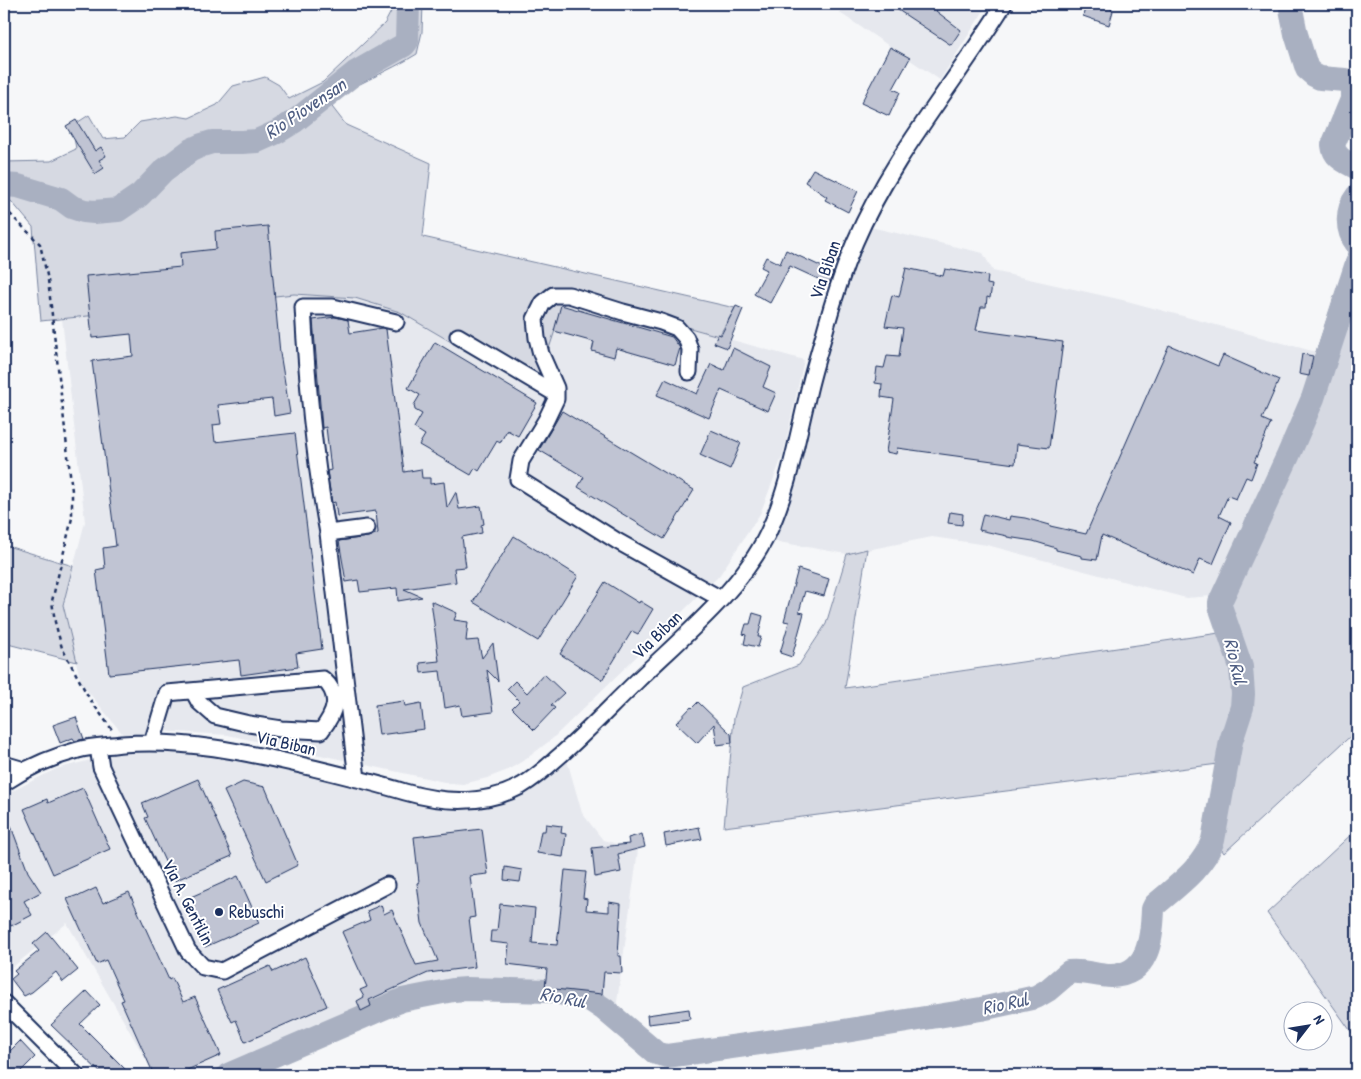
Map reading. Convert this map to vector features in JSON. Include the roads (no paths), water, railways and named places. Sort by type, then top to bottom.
[{"type":"street","name":"Via Biban","points":[[4,783],[24,770],[79,749],[152,743],[173,743],[237,751],[444,801],[484,799],[504,793],[522,786],[542,771],[570,747],[721,599],[747,569],[768,533],[790,472],[810,384],[839,283],[853,245],[870,209],[918,132],[977,48],[1004,4]]},
{"type":"street","points":[[689,372],[690,349],[686,338],[677,328],[569,296],[553,295],[543,303],[535,319],[541,354],[556,388],[556,399],[546,420],[521,461],[518,479],[617,541],[721,599]]},
{"type":"street","points":[[357,779],[328,533],[322,499],[308,375],[303,307],[334,306],[396,322]]},
{"type":"street","points":[[458,336],[556,394]]},
{"type":"street","points":[[328,533],[367,528]]},
{"type":"street","points":[[152,743],[167,693],[322,679],[330,686],[334,693],[335,703],[332,717],[321,731],[281,729],[215,716],[199,702],[193,691]]},
{"type":"street","name":"Via A. Gentilin","points":[[98,747],[101,767],[188,951],[204,967],[222,971],[387,885]]},
{"type":"street","points":[[4,764],[24,770]]},
{"type":"street","points":[[4,1003],[76,1075]]},
{"type":"waterway","name":"Rio Piovensan","points":[[4,185],[18,186],[61,199],[72,207],[84,211],[118,210],[140,195],[163,171],[191,150],[212,142],[257,141],[277,132],[295,121],[355,73],[404,45],[407,41],[408,4]]},
{"type":"waterway","name":"Rio Rul","points":[[1290,4],[1296,34],[1307,69],[1320,78],[1345,80],[1353,86],[1353,97],[1333,145],[1338,156],[1357,168]]},
{"type":"waterway","name":"Rio Rul","points":[[1357,196],[1349,214],[1349,226],[1357,244]]},
{"type":"waterway","name":"Rio Rul","points":[[228,1075],[402,1000],[453,990],[549,991],[589,999],[604,1009],[656,1053],[667,1056],[832,1033],[981,1009],[1036,997],[1048,990],[1069,972],[1111,976],[1124,974],[1133,969],[1141,962],[1146,953],[1155,905],[1196,868],[1209,850],[1213,840],[1231,741],[1242,707],[1243,694],[1241,667],[1220,602],[1313,398],[1357,263]]},
{"type":"place","name":"Rebuschi","points":[[219,912]]}]
